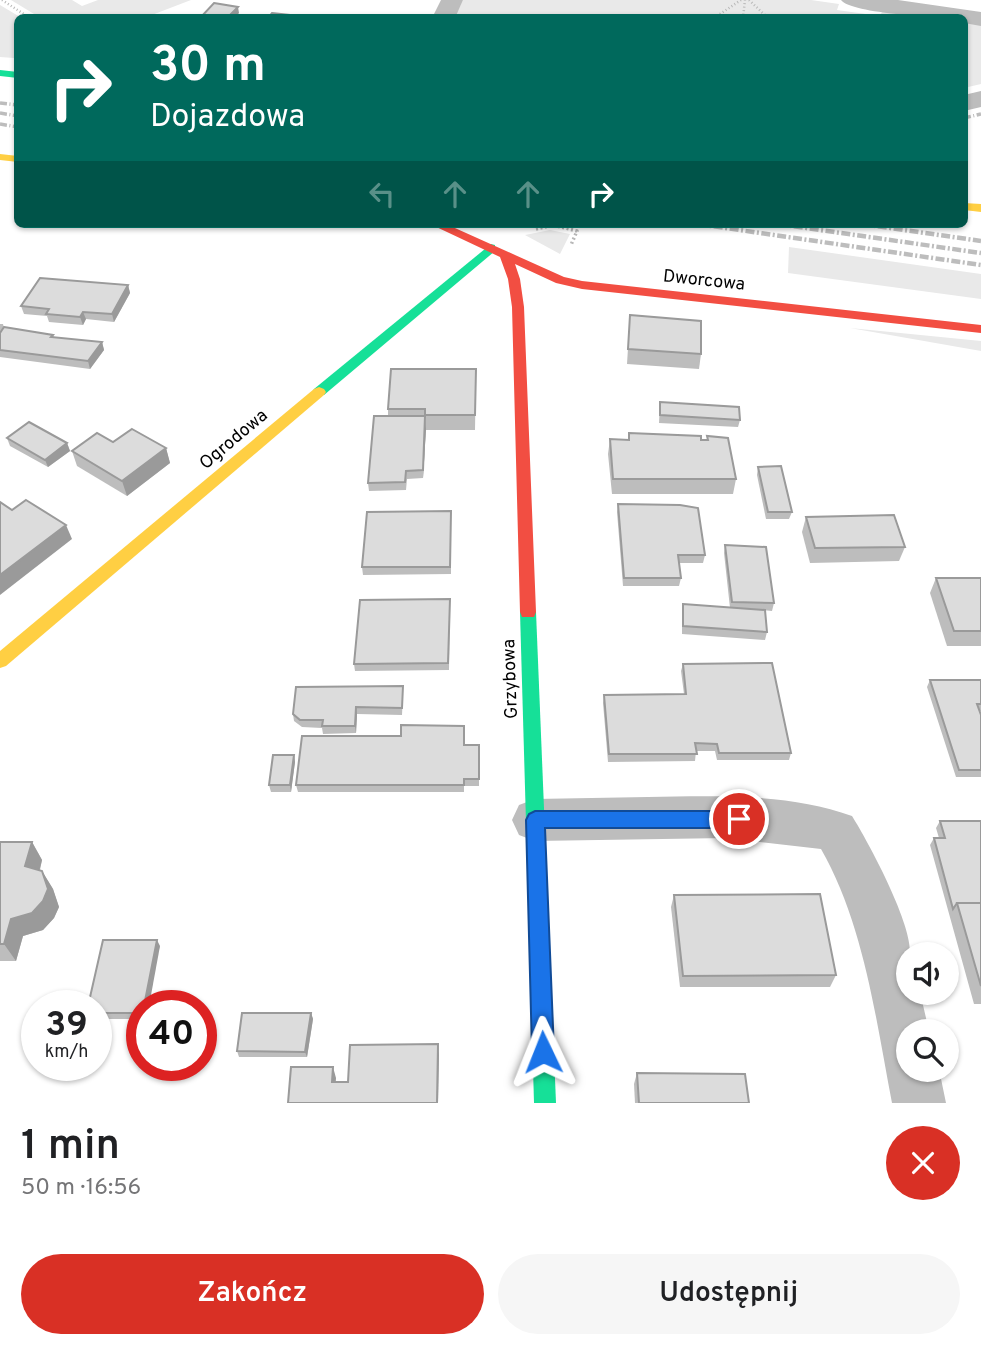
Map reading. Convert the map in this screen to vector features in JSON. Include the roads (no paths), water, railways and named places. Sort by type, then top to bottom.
[{"type":"street","points":[[852,0],[947,14]]},
{"type":"street","name":"Dworcowa","points":[[445,228],[561,279],[598,288],[981,329]]},
{"type":"street","name":"Ogrodowa","points":[[0,661],[498,251]]},
{"type":"street","name":"Grzybowa","points":[[498,251],[514,279],[517,307],[545,1103]]},
{"type":"street","points":[[535,820],[739,819],[799,822],[836,831],[855,860],[872,901],[900,1019]]},
{"type":"street","points":[[915,1082],[919,1103]]},
{"type":"railway","points":[[0,103],[14,105]]},
{"type":"railway","points":[[0,113],[14,115]]},
{"type":"railway","points":[[968,117],[981,114]]},
{"type":"railway","points":[[0,124],[14,126]]},
{"type":"railway","points":[[726,228],[981,265]]},
{"type":"railway","points":[[806,228],[981,253]]},
{"type":"railway","points":[[890,228],[981,241]]}]
